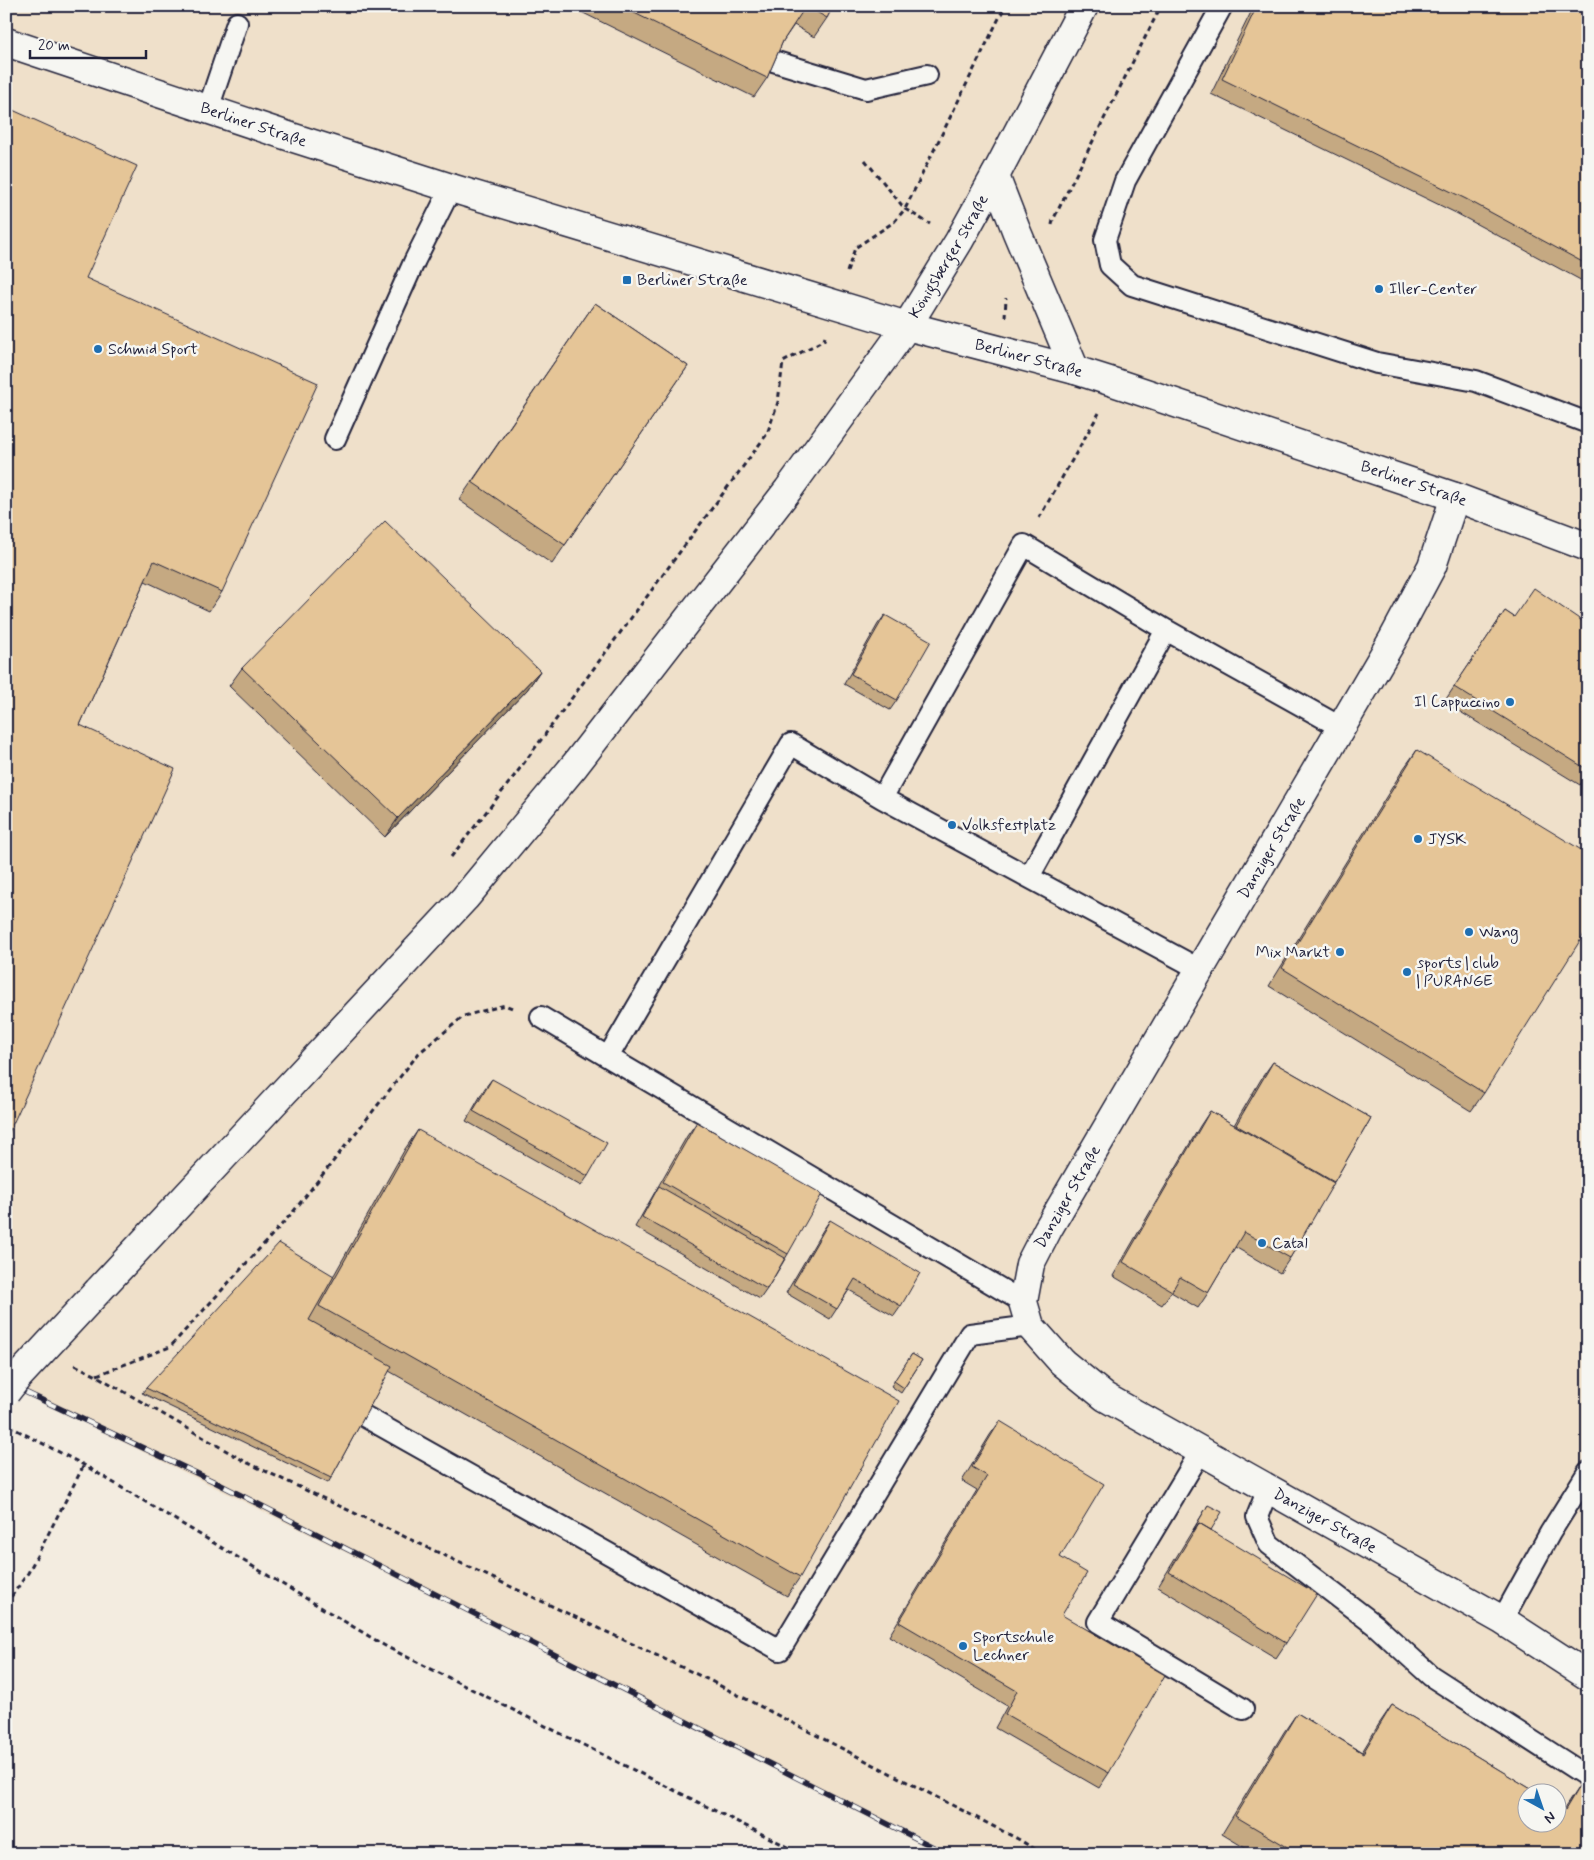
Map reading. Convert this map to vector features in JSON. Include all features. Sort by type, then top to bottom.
[{"type":"street","name":"Königsberger Straße","points":[[6,1392],[464,898],[575,765],[788,490],[907,326],[959,241],[995,176],[1084,6]]},
{"type":"street","name":"Berliner Straße","points":[[6,42],[451,188],[907,326],[1075,370],[1454,497],[1588,547]]},
{"type":"street","points":[[995,176],[1075,370]]},
{"type":"street","name":"Danziger Straße","points":[[1454,497],[1432,566],[1393,639],[1048,1229],[1030,1264],[1027,1314],[1062,1362],[1105,1397],[1502,1620],[1588,1676]]},
{"type":"lane","points":[[1222,6],[1125,181],[1105,240],[1110,265],[1132,285],[1377,363],[1476,381],[1588,423]]},
{"type":"lane","points":[[208,109],[237,23]]},
{"type":"lane","points":[[770,60],[866,89],[927,75]]},
{"type":"lane","points":[[336,439],[415,260],[451,188]]},
{"type":"lane","points":[[882,798],[1024,545],[1166,630],[1342,728]]},
{"type":"lane","points":[[1029,877],[1166,630]]},
{"type":"lane","points":[[608,1057],[791,744],[882,798],[1199,969]]},
{"type":"lane","points":[[541,1017],[1027,1314]]},
{"type":"lane","points":[[364,1416],[780,1650],[970,1334],[1027,1314]]},
{"type":"lane","points":[[1201,1451],[1098,1622],[1243,1709]]},
{"type":"lane","points":[[1502,1620],[1550,1533],[1588,1472]]},
{"type":"lane","points":[[1268,1489],[1257,1517],[1269,1544],[1375,1625],[1431,1676],[1588,1777]]},
{"type":"path","points":[[855,248],[894,222],[905,209],[1005,6]]},
{"type":"path","points":[[1052,229],[1053,220],[1161,6]]},
{"type":"path","points":[[865,160],[905,209]]},
{"type":"path","points":[[1003,351],[1006,297]]},
{"type":"path","points":[[448,860],[515,775],[767,434],[778,402],[783,362]]},
{"type":"path","points":[[1024,545],[1088,432]]},
{"type":"path","points":[[541,1017],[505,1005],[464,1016],[419,1053],[293,1212],[170,1347],[96,1376],[246,1462],[709,1680],[1018,1839],[1043,1854]]},
{"type":"path","points":[[6,1425],[84,1466],[387,1647],[802,1854]]},
{"type":"path","points":[[6,1604],[28,1573],[84,1466]]},
{"type":"shaded area","points":[[6,6],[1588,6],[1588,1854],[955,1854],[6,1384]]},
{"type":"building","points":[[620,6],[806,6],[783,41],[767,78]]},
{"type":"building","points":[[806,6],[833,6],[827,18]]},
{"type":"building","points":[[1257,6],[1588,6],[1588,265],[1466,199],[1222,79]]},
{"type":"building","points":[[6,107],[137,166],[86,278],[318,383],[222,592],[154,561],[80,725],[175,769],[6,1139]]},
{"type":"building","points":[[595,303],[688,366],[565,545],[472,482]]},
{"type":"building","points":[[385,521],[540,671],[398,818],[242,668]]},
{"type":"building","points":[[1534,588],[1588,625],[1588,770],[1454,687],[1505,611],[1514,617]]},
{"type":"building","points":[[885,615],[931,641],[897,700],[851,674]]},
{"type":"building","points":[[1417,750],[1588,854],[1588,928],[1484,1093],[1282,968]]},
{"type":"building","points":[[1273,1062],[1371,1118],[1334,1182],[1236,1125]]},
{"type":"building","points":[[492,1079],[607,1143],[588,1176],[473,1111]]},
{"type":"building","points":[[1210,1111],[1334,1183],[1290,1258],[1244,1232],[1208,1293],[1180,1277],[1172,1291],[1123,1262]]},
{"type":"building","points":[[697,1122],[822,1194],[788,1254],[663,1182]]},
{"type":"building","points":[[418,1130],[899,1401],[800,1577],[319,1306]]},
{"type":"building","points":[[659,1186],[785,1258],[767,1289],[642,1217]]},
{"type":"building","points":[[830,1220],[920,1273],[901,1306],[855,1279],[837,1309],[793,1284]]},
{"type":"building","points":[[279,1243],[334,1276],[309,1320],[392,1366],[331,1478],[146,1388]]},
{"type":"building","points":[[912,1354],[922,1360],[904,1388],[894,1381]]},
{"type":"building","points":[[1000,1421],[1104,1484],[1060,1557],[1087,1573],[1062,1615],[1165,1675],[1109,1773],[1005,1714],[1017,1691],[899,1622],[987,1476],[972,1467]]},
{"type":"building","points":[[1208,1505],[1222,1512],[1211,1530],[1199,1523],[1192,1532]]},
{"type":"building","points":[[1199,1523],[1317,1594],[1286,1643],[1169,1572]]},
{"type":"building","points":[[1392,1705],[1519,1782],[1516,1782],[1516,1832],[1566,1832],[1566,1808],[1581,1783],[1588,1787],[1588,1854],[1299,1854],[1235,1816],[1297,1713],[1363,1753]]},
{"type":"railway","points":[[6,1383],[213,1481],[947,1854]]},
{"type":"place","name":"Berliner Straße","points":[[627,280]]},
{"type":"place","name":"Iller-Center","points":[[1379,289]]},
{"type":"place","name":"Schmid Sport","points":[[98,349]]},
{"type":"place","name":"Il Cappuccino","points":[[1510,702]]},
{"type":"place","name":"Volksfestplatz","points":[[952,825]]},
{"type":"place","name":"JYSK","points":[[1418,839]]},
{"type":"place","name":"Wang","points":[[1469,932]]},
{"type":"place","name":"Mix Markt","points":[[1340,952]]},
{"type":"place","name":"sports | club | PURANGE","points":[[1407,972]]},
{"type":"place","name":"Catal","points":[[1262,1243]]},
{"type":"place","name":"Sportschule Lechner","points":[[963,1646]]}]
